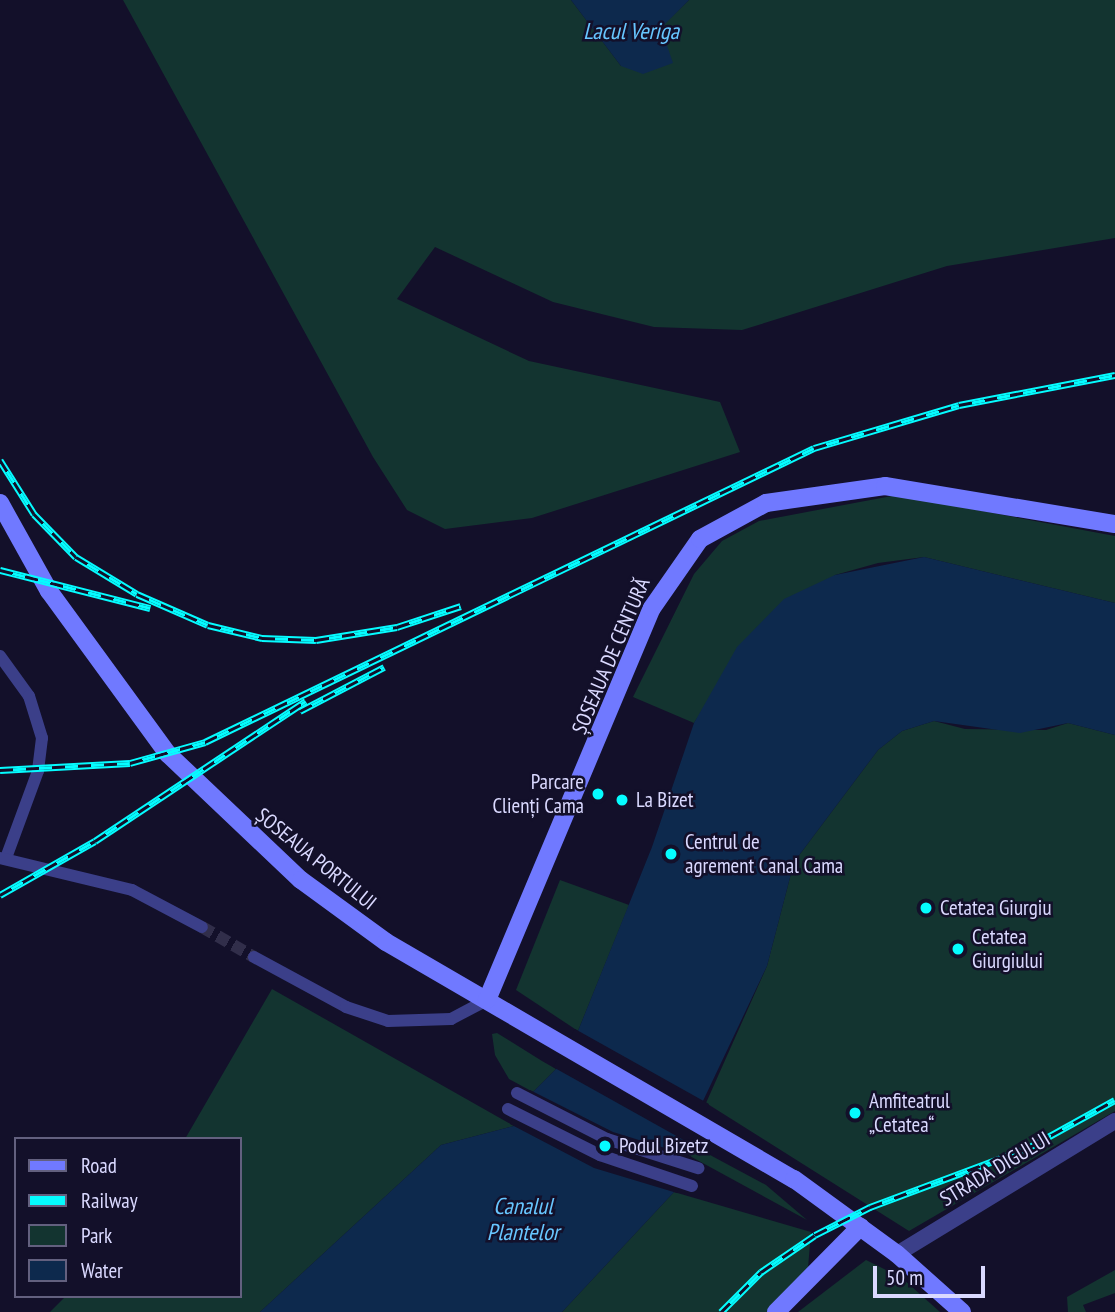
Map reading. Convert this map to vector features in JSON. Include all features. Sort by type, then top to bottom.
[{"type":"main road","name":"ȘOSEAUA DE CENTURĂ","points":[[488,1000],[652,608],[700,538],[766,503],[885,486],[1115,524]]},
{"type":"main road","name":"ȘOSEAUA PORTULUI","points":[[0,503],[101,668],[187,776],[337,909],[553,1042],[712,1132],[860,1227],[897,1254],[962,1312]]},
{"type":"main road","points":[[776,1312],[860,1227]]},
{"type":"street","points":[[0,656],[29,696],[42,738],[38,771],[3,858],[132,890],[202,927]]},
{"type":"street","points":[[254,957],[346,1007],[388,1021],[451,1019],[488,1000]]},
{"type":"street","points":[[517,1093],[607,1139],[698,1168]]},
{"type":"street","points":[[508,1109],[600,1155],[692,1186]]},
{"type":"street","name":"STRADA DIGULUI","points":[[897,1254],[1115,1121]]},
{"type":"green space","points":[[123,0],[571,0],[621,66],[689,0],[1115,0],[1115,238],[947,266],[742,330],[654,327],[553,302],[435,247],[397,299],[529,361],[720,402],[740,452],[532,518],[445,529],[407,510],[373,457]]},
{"type":"green space","points":[[897,495],[1115,536],[1115,603],[924,557],[878,563],[835,575],[717,687],[694,723],[633,697],[694,574],[722,541],[759,521]]},
{"type":"green space","name":"Cetatea Giurgiului","points":[[934,721],[965,729],[1046,730],[1068,723],[1115,735],[1115,1111],[909,1231],[706,1103],[767,966],[794,862],[878,750],[902,731]]},
{"type":"green space","points":[[560,880],[629,905],[578,1031],[516,990]]},
{"type":"green space","points":[[272,989],[514,1126],[441,1145],[260,1312],[50,1312],[64,1298],[242,1298],[242,1137],[186,1137]]},
{"type":"green space","points":[[497,1033],[556,1069],[533,1092],[509,1079],[495,1055],[492,1034]]},
{"type":"green space","points":[[684,1141],[766,1185],[807,1220],[688,1155]]},
{"type":"green space","points":[[674,1192],[811,1232],[808,1268],[768,1312],[562,1312]]},
{"type":"green space","points":[[866,1260],[902,1278],[940,1312],[798,1312]]},
{"type":"green space","points":[[1115,1270],[1115,1293],[1083,1305],[1086,1312],[1068,1312],[1067,1297]]},
{"type":"water","name":"Lacul Veriga","points":[[571,0],[689,0],[661,28],[673,63],[643,74],[621,66]]},
{"type":"water","name":"Canalul Plantelor","points":[[924,557],[1115,603],[1115,735],[1068,723],[1020,733],[934,721],[902,731],[878,750],[794,862],[767,966],[684,1141],[688,1155],[674,1192],[562,1312],[260,1312],[441,1145],[514,1126],[533,1092],[556,1069],[578,1031],[652,847],[694,723],[737,647],[784,599],[835,575]]},
{"type":"pier","points":[[575,1029],[709,1104],[689,1143],[553,1067]]},
{"type":"pier","name":"Podul Bizetz","points":[[530,1090],[613,1132],[691,1156],[677,1193],[594,1168],[510,1124]]},
{"type":"tunnel","points":[[202,927],[254,957]]},
{"type":"railway","points":[[0,770],[130,763],[205,742],[814,448],[959,405],[1115,375]]},
{"type":"railway","points":[[0,460],[34,514],[76,557],[137,594],[208,625],[262,638],[316,640],[397,627],[461,606]]},
{"type":"railway","points":[[0,570],[150,608]]},
{"type":"railway","points":[[300,711],[384,667]]},
{"type":"railway","points":[[0,895],[95,841],[306,701]]},
{"type":"railway","points":[[721,1312],[761,1272],[815,1235],[870,1207],[1028,1148],[1115,1100]]},
{"type":"place","name":"Parcare Clienți Cama","points":[[598,794]]},
{"type":"place","name":"La Bizet","points":[[622,800]]},
{"type":"place","name":"Centrul de agrement Canal Cama","points":[[671,854]]},
{"type":"place","name":"Cetatea Giurgiu","points":[[926,908]]},
{"type":"place","name":"Cetatea Giurgiului","points":[[958,949]]},
{"type":"place","name":"Amfiteatrul „Cetatea“","points":[[855,1113]]},
{"type":"place","name":"Podul Bizetz","points":[[605,1146]]}]
